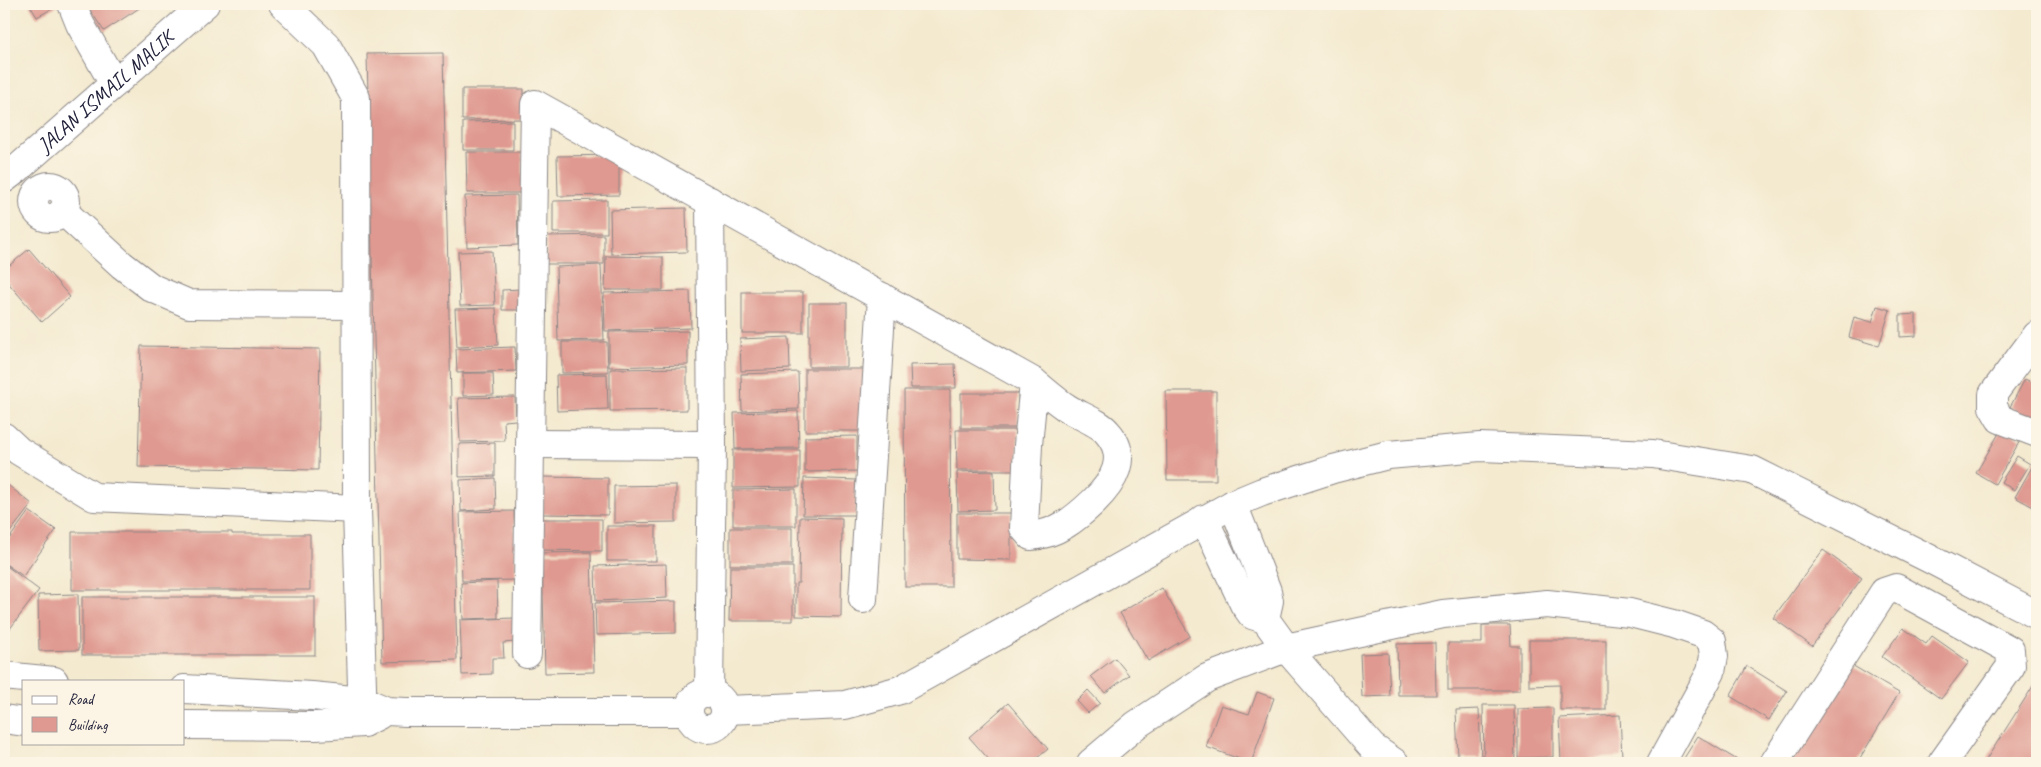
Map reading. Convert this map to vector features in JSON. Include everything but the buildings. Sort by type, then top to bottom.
[{"type":"street","points":[[72,4],[80,24],[114,84]]},
{"type":"street","name":"JALAN ISMAIL MALIK","points":[[10,174],[205,4]]},
{"type":"street","points":[[283,4],[326,45],[356,98],[357,509],[371,712]]},
{"type":"street","points":[[527,654],[535,104],[1034,382],[1066,408],[1107,431],[1116,448],[1118,470],[1105,491],[1073,521],[1045,535],[1031,536],[1024,528],[1028,445],[1034,382]]},
{"type":"street","points":[[10,174],[37,192],[49,186],[56,187],[65,198],[66,205],[63,211],[122,265],[152,288],[188,304],[356,306]]},
{"type":"street","points":[[710,201],[717,701]]},
{"type":"street","points":[[863,599],[882,297]]},
{"type":"street","points":[[2037,335],[1993,394],[1993,407],[2000,419],[2037,434]]},
{"type":"street","points":[[4,437],[19,451],[94,497],[357,509]]},
{"type":"street","points":[[530,444],[712,445]]},
{"type":"street","points":[[185,725],[316,726],[371,712],[688,712],[692,699],[702,692],[717,701],[845,705],[900,690],[1233,504],[1324,472],[1388,455],[1480,447],[1653,454],[1752,470],[1930,559],[2037,616]]},
{"type":"street","points":[[1233,504],[1267,591],[1269,601],[1265,619]]},
{"type":"street","points":[[1204,519],[1244,604],[1252,615],[1265,619],[1286,648],[1372,747],[1395,763]]},
{"type":"street","points":[[1774,763],[1884,592],[1896,588],[2010,650],[2011,666],[1942,763]]},
{"type":"street","points":[[1090,763],[1136,725],[1207,678],[1286,648],[1443,614],[1547,604],[1630,613],[1674,624],[1703,634],[1712,641],[1714,656],[1711,672],[1703,690],[1661,763]]},
{"type":"street","points":[[4,676],[44,680]]},
{"type":"street","points":[[185,689],[312,696],[371,712]]},
{"type":"street","points":[[4,719],[22,722]]}]
